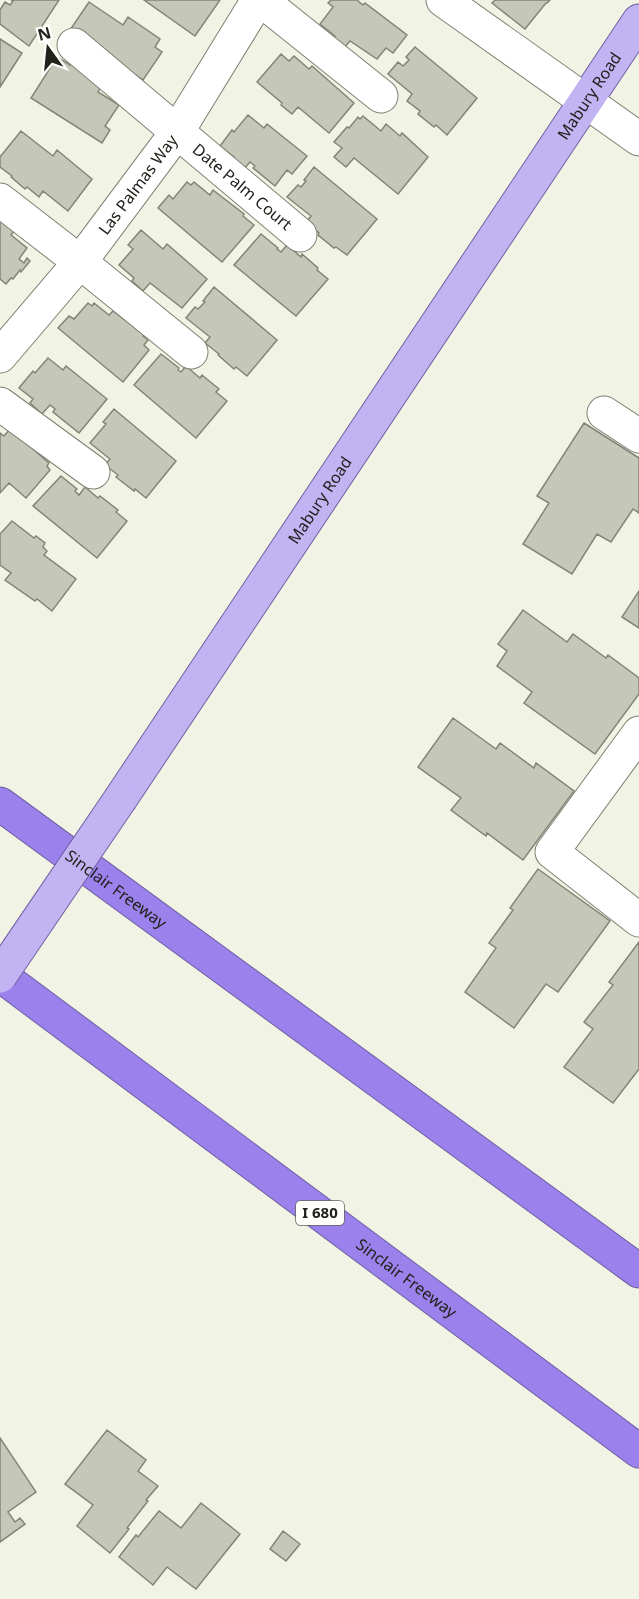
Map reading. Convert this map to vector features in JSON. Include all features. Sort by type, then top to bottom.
[{"type":"highway","name":"Sinclair Freeway","points":[[0,804],[639,1271]]},
{"type":"highway","name":"Sinclair Freeway","points":[[0,976],[639,1451]]},
{"type":"main road","name":"Mabury Road","points":[[0,976],[639,21]]},
{"type":"street","points":[[260,0],[381,96]]},
{"type":"street","name":"Las Palmas Way","points":[[0,356],[80,262],[177,132],[260,0]]},
{"type":"street","points":[[451,2],[639,139]]},
{"type":"street","name":"Date Palm Court","points":[[74,45],[300,235]]},
{"type":"street","points":[[0,200],[191,352]]},
{"type":"street","points":[[0,404],[93,472]]},
{"type":"street","points":[[604,413],[639,436]]},
{"type":"street","points":[[637,742],[552,852],[639,921]]},
{"type":"building","points":[[11,0],[59,0],[29,46],[0,24],[0,10],[5,2],[10,5],[13,1]]},
{"type":"building","points":[[144,0],[220,0],[195,36]]},
{"type":"building","points":[[331,0],[357,0],[363,5],[365,3],[407,35],[393,53],[386,48],[377,59],[350,41],[344,48],[332,39],[335,36],[320,24],[333,7],[328,3]]},
{"type":"building","points":[[495,0],[550,0],[525,29],[492,3]]},
{"type":"building","points":[[89,2],[123,25],[128,17],[160,39],[155,47],[162,52],[143,80],[117,62],[66,36]]},
{"type":"building","points":[[0,39],[22,53],[0,87]]},
{"type":"building","points":[[415,47],[477,98],[447,135],[418,114],[420,111],[407,101],[412,94],[388,74],[398,62],[403,66],[409,60],[406,57]]},
{"type":"building","points":[[281,54],[289,61],[294,56],[309,69],[312,66],[354,103],[329,133],[298,107],[292,114],[257,82]]},
{"type":"building","points":[[57,57],[70,65],[72,63],[102,85],[98,92],[119,105],[105,126],[110,130],[102,143],[31,98]]},
{"type":"building","points":[[248,115],[264,128],[267,124],[307,156],[292,174],[287,170],[275,186],[253,168],[255,166],[250,162],[243,170],[231,160],[234,157],[220,146],[232,130],[234,132]]},
{"type":"building","points":[[363,116],[381,131],[386,124],[400,136],[402,133],[428,157],[398,194],[354,158],[346,167],[334,157],[342,148],[334,142],[358,117],[360,119]]},
{"type":"building","points":[[21,131],[53,156],[57,150],[92,179],[68,211],[43,191],[39,197],[27,187],[25,189],[0,167],[0,157]]},
{"type":"building","points":[[314,167],[377,219],[347,255],[318,235],[319,233],[306,222],[311,216],[287,197],[298,185],[301,187]]},
{"type":"building","points":[[187,182],[191,185],[194,182],[210,195],[213,190],[244,214],[243,216],[254,225],[222,262],[158,208],[169,195],[173,199]]},
{"type":"building","points":[[0,216],[15,230],[11,235],[27,248],[19,259],[24,263],[27,258],[30,261],[6,284],[0,279]]},
{"type":"building","points":[[141,230],[163,249],[167,244],[207,279],[182,308],[150,283],[143,291],[132,281],[134,278],[119,265],[133,249],[128,245]]},
{"type":"building","points":[[261,234],[281,252],[287,245],[301,257],[302,254],[328,279],[296,316],[234,265]]},
{"type":"building","points":[[214,287],[277,340],[247,376],[236,367],[234,369],[205,343],[210,337],[186,318],[195,307],[198,309],[205,302],[203,301]]},
{"type":"building","points":[[88,303],[92,306],[94,303],[109,315],[113,311],[145,335],[143,336],[148,340],[144,345],[149,350],[123,382],[58,328],[69,316],[74,319]]},
{"type":"building","points":[[161,354],[181,372],[186,366],[200,378],[202,375],[219,389],[216,392],[227,401],[196,438],[134,385]]},
{"type":"building","points":[[48,358],[63,370],[66,366],[107,399],[79,433],[53,412],[55,409],[50,405],[42,414],[30,403],[33,399],[19,388]]},
{"type":"building","points":[[114,409],[176,461],[146,498],[116,477],[118,475],[105,465],[110,459],[90,443],[106,424],[103,422]]},
{"type":"building","points":[[584,423],[639,458],[639,513],[633,509],[611,542],[597,534],[572,574],[523,544],[549,503],[537,496]]},
{"type":"building","points":[[10,429],[49,463],[47,466],[50,470],[26,498],[9,483],[0,493],[0,433],[4,436]]},
{"type":"building","points":[[61,476],[77,489],[75,491],[79,495],[85,487],[118,510],[116,512],[127,521],[97,558],[33,506]]},
{"type":"building","points":[[12,521],[34,538],[36,536],[45,543],[43,547],[47,551],[44,555],[76,579],[52,611],[5,580],[11,573],[0,565],[0,534]]},
{"type":"building","points":[[639,591],[639,628],[622,617]]},
{"type":"building","points":[[523,610],[567,642],[573,634],[606,658],[608,655],[639,678],[639,694],[595,754],[524,703],[532,692],[497,666],[507,651],[498,644]]},
{"type":"building","points":[[453,718],[496,749],[500,743],[534,768],[536,763],[574,791],[523,860],[451,810],[461,798],[418,767]]},
{"type":"building","points":[[538,869],[610,921],[558,992],[546,984],[514,1028],[465,992],[496,948],[489,943],[513,910],[510,908]]},
{"type":"building","points":[[639,942],[639,1069],[613,1103],[564,1067],[593,1029],[584,1022],[613,985],[609,982]]},
{"type":"building","points":[[107,1430],[146,1460],[138,1471],[158,1486],[110,1553],[77,1526],[93,1505],[65,1484]]},
{"type":"building","points":[[0,1438],[36,1492],[8,1512],[15,1522],[20,1518],[25,1524],[0,1542]]},
{"type":"building","points":[[201,1503],[240,1534],[196,1589],[167,1567],[153,1585],[119,1557],[159,1511],[181,1528]]},
{"type":"building","points":[[283,1531],[300,1544],[286,1561],[270,1549]]}]
